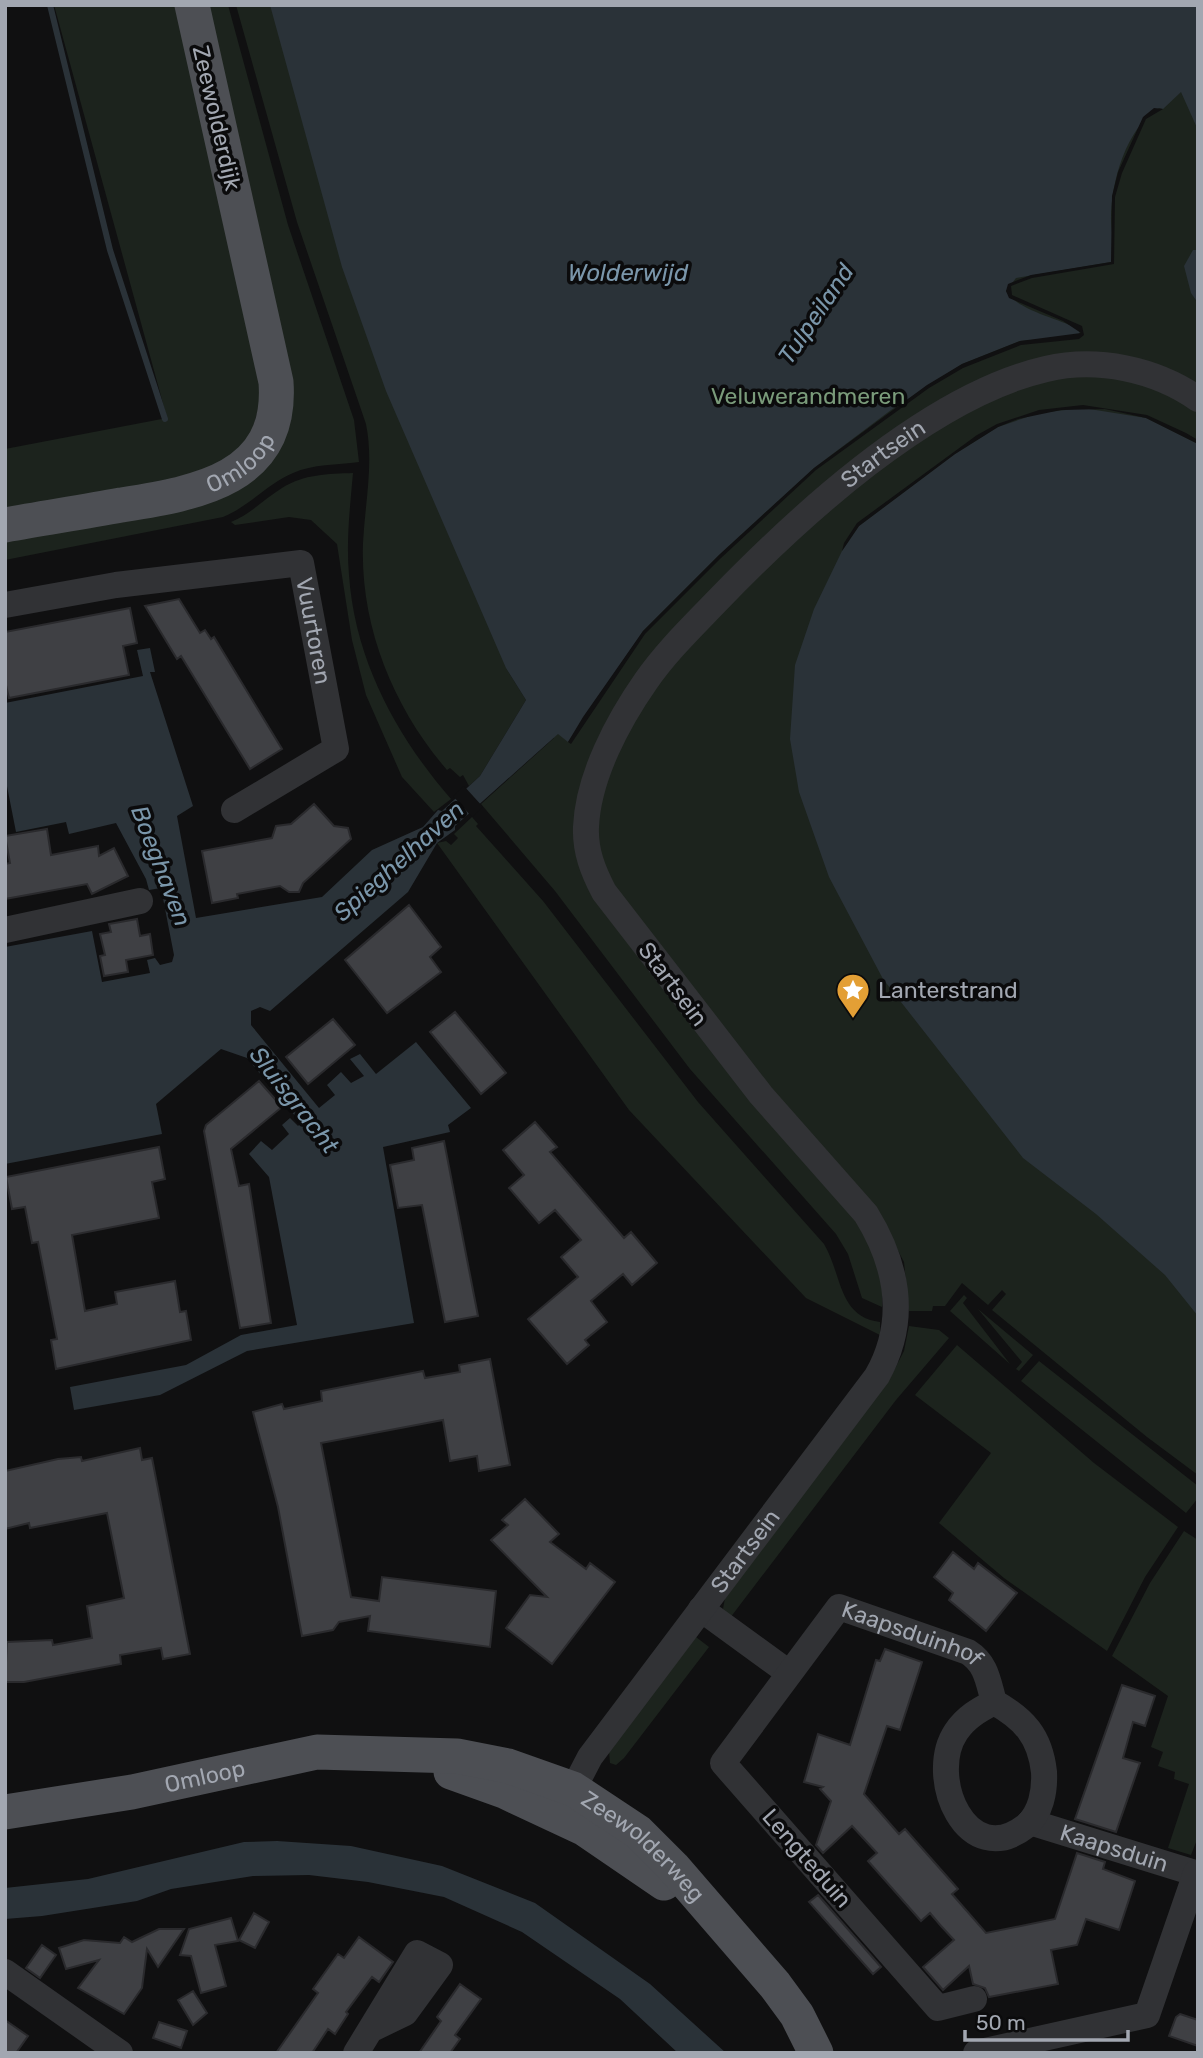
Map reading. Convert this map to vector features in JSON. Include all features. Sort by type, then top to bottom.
[{"type":"main road","name":"Zeewolderdijk","points":[[191,5],[242,232]]},
{"type":"main road","name":"Omloop","points":[[5,525],[168,498],[209,487],[233,476],[255,457],[270,429],[277,391],[242,232]]},
{"type":"main road","name":"Omloop","points":[[5,1812],[132,1792],[317,1752],[404,1756],[504,1791],[566,1802]]},
{"type":"main road","name":"Zeewolderweg","points":[[566,1802],[628,1856],[709,1911],[775,1985],[797,2015],[817,2053]]},
{"type":"street","name":"Startsein","points":[[566,1802],[590,1756],[877,1376],[888,1357],[897,1314],[895,1286],[887,1252],[866,1214],[716,1039],[604,892],[590,860],[586,827],[590,801],[607,751],[646,681],[730,587],[838,489],[950,409],[1024,375],[1073,365],[1123,368],[1147,374],[1198,398]]},
{"type":"street","name":"Vuurtoren","points":[[5,605],[116,585],[301,563],[336,749],[234,810]]},
{"type":"street","points":[[5,930],[140,901]]},
{"type":"street","name":"Kaapsduinhof","points":[[789,1673],[839,1607],[968,1652],[978,1659],[985,1669],[994,1702],[1028,1724],[1042,1756],[1045,1785],[1039,1809],[1030,1822],[1004,1839],[989,1838],[959,1819],[949,1795],[948,1755],[954,1734],[969,1716],[994,1702]]},
{"type":"street","points":[[701,1609],[789,1673]]},
{"type":"street","name":"Lengteduin","points":[[789,1673],[723,1763],[938,2008],[974,1999]]},
{"type":"street","name":"Kaapsduin","points":[[1030,1822],[1197,1874]]},
{"type":"street","points":[[976,2053],[1147,2015],[1197,1874]]},
{"type":"street","points":[[6,1972],[120,2053]]},
{"type":"street","points":[[356,2053],[374,2028]]},
{"type":"green space","points":[[54,5],[179,5],[264,389],[248,445],[212,473],[5,513],[5,449],[167,418]]},
{"type":"green space","points":[[203,5],[228,5],[288,225],[354,420],[359,462],[317,466],[293,473],[223,517],[5,560],[5,537],[270,461]]},
{"type":"green space","name":"Veluwerandmeren","points":[[236,5],[1198,5],[1198,1475],[1147,1437],[992,1310],[1006,1294],[1002,1290],[988,1305],[962,1283],[945,1306],[933,1306],[932,1311],[909,1311],[904,1262],[878,1213],[804,1132],[576,839],[861,1222],[883,1280],[882,1307],[862,1298],[848,1254],[836,1234],[690,1069],[555,891],[481,804],[554,738],[506,668],[526,700],[480,776],[469,786],[463,775],[460,777],[450,768],[447,770],[428,746],[396,692],[374,635],[364,574],[363,543],[369,468],[366,424],[297,222]]},
{"type":"green space","points":[[353,473],[348,562],[360,638],[382,697],[397,724],[451,799],[434,812],[402,777],[366,695],[352,640],[337,544],[311,520],[289,517],[235,525],[231,522],[290,483],[316,476]]},
{"type":"green space","points":[[472,817],[478,824],[476,826],[543,901],[698,1102],[824,1244],[849,1303],[856,1312],[880,1322],[880,1335],[806,1298],[629,1110],[437,843],[446,841],[451,845],[458,838],[454,834]]},
{"type":"green space","points":[[964,1295],[967,1298],[963,1303],[1010,1364],[950,1311]]},
{"type":"green space","points":[[978,1309],[1033,1355],[1019,1371],[1016,1369],[1022,1362]]},
{"type":"green space","points":[[909,1326],[939,1330],[949,1338],[896,1400],[730,1618],[723,1609],[725,1598],[889,1380],[904,1351]]},
{"type":"green space","points":[[957,1345],[1094,1463],[1178,1527],[1145,1577],[1107,1651],[1004,1578],[939,1523],[991,1453],[915,1395]]},
{"type":"green space","points":[[1039,1361],[1198,1486],[1198,1498],[1186,1513],[1021,1381]]},
{"type":"green space","points":[[1184,1531],[1198,1540],[1198,1837],[1191,1855],[1168,1848],[1189,1784],[1174,1779],[1175,1772],[1158,1766],[1163,1752],[1151,1747],[1168,1696],[1112,1656],[1150,1583]]},
{"type":"green space","points":[[696,1637],[709,1647],[624,1758],[616,1765],[610,1763],[609,1751]]},
{"type":"water","name":"Wolderwijd","points":[[270,5],[1198,5],[1198,130],[1181,92],[1163,109],[1159,108],[1147,117],[1129,142],[1114,189],[1111,262],[1016,278],[1006,291],[1028,309],[1080,329],[1079,336],[1020,341],[962,364],[891,410],[814,468],[719,555],[643,631],[568,742],[558,734],[455,826],[455,830],[437,843],[408,892],[270,1011],[260,1007],[251,1011],[251,1025],[319,1108],[335,1095],[327,1085],[341,1072],[351,1083],[364,1076],[350,1059],[360,1054],[376,1074],[416,1042],[471,1108],[448,1125],[450,1132],[383,1147],[414,1323],[247,1351],[160,1395],[74,1410],[70,1387],[186,1365],[241,1335],[297,1325],[269,1177],[249,1154],[261,1141],[272,1150],[289,1134],[282,1125],[290,1118],[298,1126],[301,1123],[247,1058],[221,1049],[156,1104],[162,1134],[5,1164],[5,947],[92,931],[102,982],[150,973],[147,960],[155,958],[160,965],[172,962],[174,955],[161,888],[149,890],[146,879],[116,823],[69,834],[66,822],[16,832],[5,776],[5,703],[143,676],[137,650],[150,648],[155,672],[150,672],[193,806],[177,816],[196,918],[322,897],[372,850],[423,827],[438,810],[442,811],[480,776],[526,700],[506,668],[386,391],[342,267]]},
{"type":"water","points":[[1193,250],[1198,250],[1198,303],[1191,293],[1184,266]]},
{"type":"water","points":[[1083,408],[1146,418],[1198,444],[1198,1316],[1165,1275],[1096,1214],[1023,1158],[883,979],[829,877],[799,792],[790,739],[795,665],[814,609],[842,551],[859,526],[955,454],[998,427],[1039,413]]},
{"type":"water","points":[[277,1841],[351,1846],[442,1866],[535,1903],[650,1984],[726,2053],[678,2053],[620,1999],[522,1932],[444,1897],[368,1882],[309,1875],[253,1876],[171,1889],[137,1901],[5,1919],[5,1888],[88,1879],[244,1842]]},
{"type":"pier","points":[[1154,108],[1163,109],[1146,119],[1122,173],[1115,197],[1114,264],[1032,278],[1011,286],[1012,295],[1082,326],[1084,335],[1079,339],[1021,345],[963,368],[929,388],[816,470],[721,558],[645,634],[571,744],[568,742],[643,631],[719,555],[814,468],[927,385],[962,364],[1020,341],[1081,333],[1063,321],[1009,298],[1006,291],[1008,284],[1031,275],[1111,262],[1112,196],[1118,172],[1143,117]]},
{"type":"pier","points":[[1083,405],[1147,415],[1186,433],[1198,440],[1198,444],[1146,418],[1105,409],[1061,410],[1018,419],[998,427],[955,454],[859,526],[842,551],[857,523],[977,435],[997,424],[1039,410]]},
{"type":"pier","points":[[464,786],[483,807],[472,817],[453,796]]},
{"type":"building","points":[[179,599],[200,633],[205,630],[211,639],[214,637],[282,749],[250,769],[181,656],[177,659],[145,606]]},
{"type":"building","points":[[130,608],[137,643],[123,646],[129,675],[9,698],[5,681],[5,632]]},
{"type":"building","points":[[314,804],[334,826],[348,828],[351,839],[303,883],[299,892],[289,892],[280,886],[237,894],[238,898],[212,903],[202,851],[272,838],[276,826],[291,824]]},
{"type":"building","points":[[47,829],[51,855],[98,846],[99,856],[114,848],[128,876],[92,894],[87,884],[5,899],[5,864],[10,863],[5,836]]},
{"type":"building","points":[[409,905],[441,947],[430,957],[441,972],[387,1013],[345,960]]},
{"type":"building","points":[[137,919],[140,936],[150,934],[153,955],[126,960],[128,972],[104,976],[100,956],[105,955],[100,934],[111,932],[109,924]]},
{"type":"building","points":[[455,1012],[506,1073],[481,1094],[430,1032]]},
{"type":"building","points":[[333,1019],[355,1045],[308,1084],[286,1057]]},
{"type":"building","points":[[259,1081],[282,1107],[231,1149],[239,1186],[249,1184],[271,1323],[240,1328],[204,1131],[206,1125]]},
{"type":"building","points":[[535,1122],[557,1147],[550,1152],[624,1238],[631,1232],[657,1263],[632,1285],[623,1274],[591,1301],[607,1322],[585,1340],[589,1345],[567,1364],[528,1319],[578,1277],[561,1257],[581,1240],[555,1210],[539,1223],[509,1188],[524,1175],[503,1150]]},
{"type":"building","points":[[444,1141],[478,1316],[445,1322],[422,1205],[398,1208],[390,1165],[414,1160],[412,1148]]},
{"type":"building","points":[[159,1147],[165,1179],[152,1182],[159,1218],[72,1235],[85,1311],[117,1304],[115,1292],[175,1281],[180,1312],[186,1311],[191,1340],[56,1369],[51,1340],[57,1339],[38,1242],[32,1243],[25,1207],[12,1209],[6,1177]]},
{"type":"building","points":[[490,1359],[510,1465],[479,1471],[477,1456],[450,1461],[443,1420],[321,1443],[351,1597],[379,1601],[382,1577],[496,1591],[490,1647],[368,1631],[370,1616],[339,1622],[333,1630],[302,1636],[278,1507],[253,1412],[282,1404],[284,1409],[322,1401],[321,1391],[423,1371],[425,1378],[460,1372],[459,1365]]},
{"type":"building","points":[[140,1448],[142,1460],[152,1458],[190,1654],[163,1659],[161,1648],[120,1655],[121,1664],[24,1682],[5,1682],[7,1642],[52,1640],[53,1645],[92,1638],[87,1606],[124,1598],[107,1513],[30,1528],[29,1523],[5,1529],[5,1471],[58,1459],[81,1457],[82,1461]]},
{"type":"building","points":[[525,1499],[559,1534],[550,1542],[586,1569],[590,1563],[615,1582],[552,1664],[506,1628],[530,1595],[547,1597],[491,1540],[508,1525],[502,1520]]},
{"type":"building","points":[[953,1552],[974,1569],[978,1563],[1017,1593],[986,1631],[949,1600],[953,1593],[934,1577]]},
{"type":"building","points":[[885,1649],[922,1662],[900,1730],[887,1726],[864,1794],[899,1834],[905,1829],[958,1889],[952,1894],[986,1933],[1055,1919],[1077,1853],[1105,1862],[1103,1869],[1135,1881],[1119,1930],[1086,1919],[1077,1945],[1051,1950],[1058,1984],[989,1997],[985,1988],[973,1984],[969,1966],[943,1990],[923,1967],[954,1940],[930,1913],[921,1921],[868,1861],[877,1853],[852,1826],[823,1853],[816,1845],[831,1801],[820,1789],[823,1787],[804,1782],[818,1734],[850,1745],[876,1660],[880,1661]]},
{"type":"building","points":[[1122,1685],[1155,1696],[1145,1726],[1133,1722],[1123,1758],[1140,1763],[1116,1832],[1075,1819]]},
{"type":"building","points":[[818,1895],[881,1967],[873,1974],[809,1902]]},
{"type":"building","points":[[254,1913],[269,1922],[255,1948],[239,1940]]},
{"type":"building","points":[[231,1918],[238,1941],[215,1945],[226,1986],[201,1993],[191,1956],[180,1955],[189,1929]]},
{"type":"building","points":[[159,1929],[184,1929],[158,1967],[147,1949],[142,1988],[124,2014],[78,1988],[99,1960],[66,1969],[59,1948],[84,1940],[120,1943],[124,1937],[132,1942]]},
{"type":"building","points":[[359,1937],[393,1962],[379,1982],[372,1977],[346,2012],[348,2014],[335,2034],[328,2029],[312,2053],[276,2053],[318,1993],[313,1989],[338,1954],[344,1958]]},
{"type":"building","points":[[42,1945],[56,1955],[40,1978],[26,1968]]},
{"type":"building","points":[[460,1984],[481,1999],[455,2035],[460,2039],[450,2053],[419,2053],[441,2021],[437,2017]]},
{"type":"building","points":[[193,1991],[207,2013],[193,2025],[178,2000]]},
{"type":"building","points":[[1180,2014],[1198,2020],[1198,2046],[1169,2036],[1176,2017]]},
{"type":"building","points":[[5,2020],[28,2036],[16,2053],[5,2053]]},
{"type":"building","points":[[159,2022],[187,2031],[181,2048],[153,2038]]},
{"type":"waterway","points":[[50,5],[110,250],[165,419]]},
{"type":"place","name":"Lanterstrand","points":[[853,1020]]},
{"type":"water label","name":"Tulpeiland","points":[[816,314]]},
{"type":"water label","name":"Spieghelhaven","points":[[399,861]]},
{"type":"water label","name":"Boeghaven","points":[[161,866]]},
{"type":"water label","name":"Sluisgracht","points":[[294,1100]]}]
